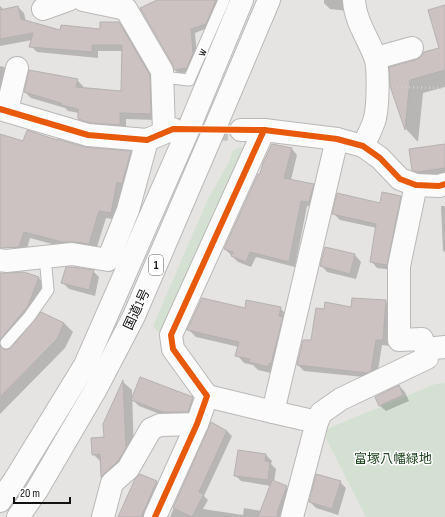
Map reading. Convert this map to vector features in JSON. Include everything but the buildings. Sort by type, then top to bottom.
[{"type":"main road","points":[[43,3],[68,0]]},
{"type":"main road","points":[[0,260],[6,261],[72,254],[108,260],[161,134],[162,71],[126,9],[83,0]]},
{"type":"main road","name":"国道1号","points":[[0,501],[14,481],[85,365],[183,142],[242,0]]},
{"type":"main road","name":"国道1号","points":[[18,517],[37,490],[96,389],[134,316],[269,0]]},
{"type":"main road","points":[[354,0],[354,9],[358,21],[376,58],[378,90],[375,119],[363,146]]},
{"type":"main road","points":[[376,58],[412,48]]},
{"type":"main road","points":[[17,68],[3,110],[88,135],[161,134]]},
{"type":"main road","points":[[241,130],[264,130],[337,139],[363,146],[380,158],[400,179],[416,185],[439,186],[445,184]]},
{"type":"main road","points":[[264,130],[171,335],[173,349],[207,396],[317,422]]},
{"type":"main road","points":[[273,412],[337,139]]},
{"type":"main road","points":[[292,517],[317,422],[321,413],[341,398],[427,358],[436,348],[422,339],[399,340],[399,266],[416,185]]},
{"type":"main road","points":[[155,517],[197,424],[207,396]]},
{"type":"main road","points":[[103,517],[112,483],[128,469],[151,430],[160,425],[197,424]]},
{"type":"lane","name":"w","points":[[162,77],[189,80],[224,0]]},
{"type":"lane","points":[[6,343],[29,317],[48,290],[45,256]]},
{"type":"path","points":[[409,88],[442,88]]},
{"type":"green space","points":[[253,143],[163,337],[153,326],[208,199],[229,162],[233,150]]},
{"type":"green space","name":"富塚八幡緑地","points":[[445,383],[445,517],[366,517],[322,431],[435,384]]},
{"type":"tunnel","points":[[173,129],[241,130]]},
{"type":"cycle path","points":[[0,109],[88,135],[147,140],[173,129],[264,130],[337,139],[363,146],[380,158],[400,179],[416,185],[439,186],[445,184]]},
{"type":"cycle path","points":[[155,517],[197,424],[207,396],[173,349],[171,335],[264,130]]}]
